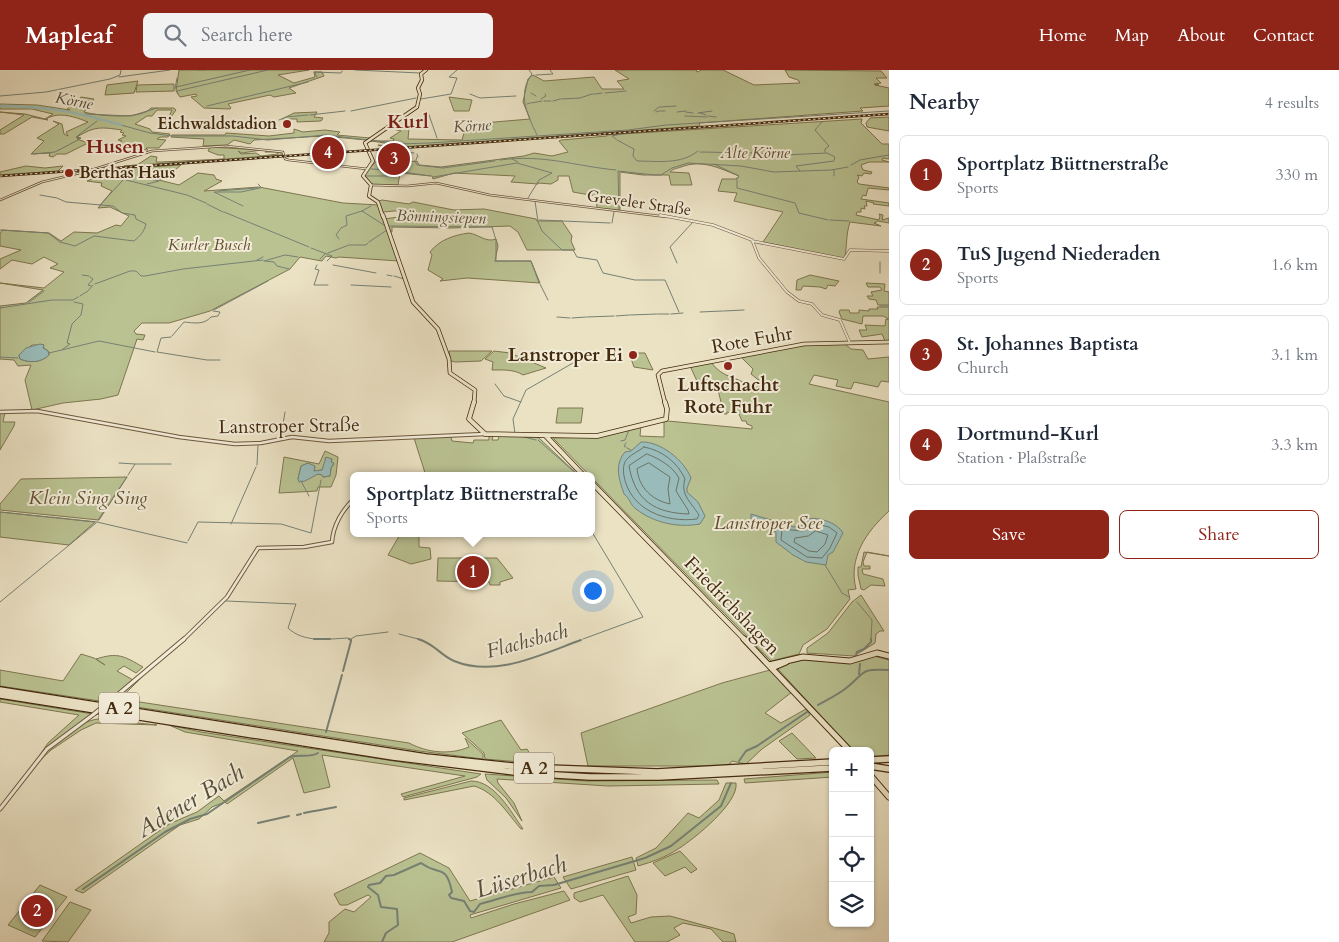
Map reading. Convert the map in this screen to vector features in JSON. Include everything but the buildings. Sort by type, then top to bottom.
[{"type":"highway","name":"A 2","points":[[0,690],[419,756],[502,766],[589,771],[657,772],[829,762]]},
{"type":"highway","name":"A 2","points":[[0,695],[404,759],[503,772],[580,777],[659,778],[829,768]]},
{"type":"highway","points":[[874,760],[889,759]]},
{"type":"highway","points":[[874,766],[889,765]]},
{"type":"highway","points":[[874,767],[889,769]]},
{"type":"main road","points":[[426,70],[421,74],[422,80],[418,88],[419,97],[416,108],[369,140],[365,145],[373,161],[363,177],[372,184],[369,196],[377,200],[413,302],[438,329],[449,359],[450,373],[474,390],[474,406],[469,419],[485,434]]},
{"type":"main road","name":"Rote Fuhr","points":[[660,372],[791,346],[818,343],[889,342]]},
{"type":"main road","name":"Lanstroper Straße","points":[[485,434],[603,435],[666,419],[667,409],[658,376],[660,372]]},
{"type":"main road","points":[[546,436],[580,472]]},
{"type":"main road","name":"Friedrichshagen","points":[[595,487],[846,747]]},
{"type":"main road","points":[[770,667],[790,660],[809,657],[850,661],[867,656],[889,657]]},
{"type":"main road","points":[[874,780],[889,797]]},
{"type":"street","points":[[0,200],[42,182],[88,171],[153,150],[229,146],[278,150],[283,152],[286,159],[367,169]]},
{"type":"street","name":"Greveler Straße","points":[[372,184],[407,186],[436,183],[490,195],[645,213],[713,225],[752,241],[845,259],[848,250],[889,251]]},
{"type":"street","points":[[752,241],[759,258],[787,292],[799,301],[812,304],[820,314],[840,320],[850,343]]},
{"type":"street","name":"Lanstroper Straße","points":[[0,412],[37,411],[179,437],[233,444],[267,442],[292,437],[329,441],[485,434]]},
{"type":"street","points":[[0,809],[47,749],[109,702],[195,630],[227,598],[258,548],[304,547],[332,542],[334,529],[350,503]]},
{"type":"green space","points":[[179,70],[309,70],[278,75],[294,83],[315,77],[314,72],[322,72],[324,76],[289,88],[296,93],[274,97],[270,95],[228,104],[230,109],[204,108],[191,97],[197,96],[196,94],[180,97],[176,91]]},
{"type":"green space","points":[[615,70],[697,70],[698,72],[701,70],[723,70],[754,85],[800,83],[798,80],[789,77],[785,70],[881,71],[887,78],[876,78],[881,83],[874,84],[889,88],[889,106],[860,108],[863,111],[699,123],[700,126],[387,148],[378,145],[386,146],[385,143],[371,141],[393,141],[394,139],[390,138],[401,131],[393,129],[398,126],[409,128],[408,139],[462,140],[464,133],[483,123],[530,119],[523,102],[528,79],[533,75],[544,81],[594,77],[602,89],[624,89],[617,81],[629,79]]},
{"type":"green space","points":[[138,81],[134,93],[105,95],[107,85]]},
{"type":"green space","points":[[174,84],[174,91],[136,92],[137,85]]},
{"type":"green space","points":[[81,97],[94,99],[84,112],[99,115],[129,116],[146,112],[151,108],[174,108],[176,110],[171,117],[169,117],[172,110],[157,110],[152,116],[147,116],[135,124],[150,129],[152,132],[170,134],[168,137],[157,139],[166,140],[159,148],[131,151],[125,150],[130,145],[118,144],[122,141],[118,140],[126,136],[120,132],[122,130],[94,129],[77,137],[81,138],[77,139],[88,143],[66,154],[57,154],[53,157],[49,156],[50,153],[31,154],[44,141],[37,138],[59,124],[53,121],[62,124],[64,134],[68,136],[66,132],[88,122],[62,115],[46,119],[48,120],[32,117],[4,134],[0,134],[0,130],[24,115],[0,112],[25,114],[45,119],[53,114],[32,109],[0,109],[0,104],[37,105],[70,110],[67,109]]},
{"type":"green space","points":[[449,97],[472,100],[469,111],[454,111]]},
{"type":"green space","points":[[317,112],[314,117],[323,118],[321,121],[297,122],[297,119],[282,119],[294,113]]},
{"type":"green space","points":[[889,117],[889,131],[867,127],[866,123],[870,118]]},
{"type":"green space","name":"Alte Körne","points":[[862,119],[861,123],[882,144],[889,144],[889,159],[883,158],[882,160],[889,162],[869,162],[861,165],[863,170],[872,172],[871,174],[864,173],[862,176],[857,175],[859,177],[857,182],[859,184],[889,188],[889,190],[868,188],[866,196],[863,195],[861,199],[889,203],[889,206],[866,201],[867,206],[864,206],[865,209],[861,208],[861,212],[857,212],[856,215],[879,220],[879,214],[883,215],[882,220],[889,218],[889,223],[878,221],[874,223],[881,226],[850,222],[845,257],[842,258],[763,242],[783,212],[734,201],[737,193],[718,191],[722,179],[736,179],[739,176],[703,164],[689,165],[670,172],[689,173],[692,185],[671,185],[669,175],[643,175],[620,172],[620,210],[597,208],[596,196],[573,192],[569,176],[558,176],[558,180],[551,184],[538,184],[511,182],[515,176],[454,173],[433,179],[432,176],[400,173],[398,185],[370,184],[364,177],[367,170],[378,160],[396,163],[417,161],[419,165],[441,167],[534,153],[552,156],[568,152],[559,141],[561,140],[606,135]]},
{"type":"green space","points":[[294,129],[303,132],[325,130],[340,132],[337,135],[370,138],[366,140],[324,136],[254,140],[250,144],[234,140],[227,145],[203,146],[204,139],[171,137],[172,135],[225,135],[226,133],[269,136],[294,133]]},
{"type":"green space","points":[[210,147],[261,150],[242,153],[238,151],[241,154],[256,153],[261,156],[278,154],[277,152],[265,152],[268,150],[279,152],[283,155],[124,166],[137,165],[151,156],[157,157],[156,162],[224,159],[224,155],[208,151]]},
{"type":"green space","name":"Kurler Busch","points":[[181,165],[159,180],[179,185],[198,173],[214,175],[216,179],[222,181],[204,191],[259,187],[343,203],[379,205],[383,219],[408,216],[406,210],[383,212],[379,201],[382,200],[409,204],[413,202],[454,210],[484,209],[536,219],[537,221],[562,221],[572,236],[571,241],[575,250],[527,250],[518,232],[510,226],[392,227],[392,232],[389,232],[399,261],[326,256],[322,261],[300,257],[290,269],[210,311],[169,323],[142,323],[134,331],[136,334],[145,335],[143,340],[137,339],[118,395],[101,399],[63,403],[32,410],[25,380],[31,365],[18,366],[14,360],[0,359],[0,306],[26,303],[43,290],[0,283],[44,288],[64,272],[50,268],[58,264],[44,257],[32,264],[12,260],[0,269],[0,259],[21,250],[0,246],[0,234],[2,230],[49,233],[61,241],[74,232],[97,233],[116,225],[121,226],[129,216],[110,207],[98,208],[112,191],[101,186],[102,183],[87,181],[103,175],[93,172],[97,170]],"holes":[[[32,345],[44,345],[43,347],[49,352],[46,358],[35,362],[20,359],[19,355]]]},
{"type":"green space","points":[[26,166],[45,168],[63,166],[58,171],[0,175],[0,172]]},
{"type":"green space","points":[[469,233],[489,240],[496,239],[498,246],[495,261],[531,261],[540,283],[467,278],[440,281],[443,279],[428,270],[432,255],[430,252],[447,239]]},
{"type":"green space","points":[[810,275],[839,281],[835,286],[828,285],[826,289],[803,286],[801,290],[796,290],[797,280]]},
{"type":"green space","points":[[866,283],[885,284],[884,291],[889,292],[889,305],[878,305],[876,300],[869,299],[867,296],[873,296],[871,292],[882,290],[880,287],[868,287]]},
{"type":"green space","points":[[877,307],[889,307],[889,319],[883,316],[863,316],[862,324],[842,319],[839,312],[840,310],[849,310],[850,313],[859,313],[859,310],[869,311],[869,309],[878,309]]},
{"type":"green space","points":[[886,319],[889,320],[889,341],[885,341],[882,334],[862,337],[859,330],[867,330],[865,325],[885,326]]},
{"type":"green space","name":"Lanstroper See","points":[[808,344],[845,344],[851,349],[863,350],[868,359],[889,357],[889,382],[881,381],[878,387],[854,382],[851,389],[836,386],[838,380],[814,375],[809,384],[889,402],[889,511],[873,528],[861,546],[855,567],[856,589],[848,590],[850,599],[827,629],[803,645],[799,654],[771,661],[595,481],[595,472],[586,472],[553,438],[598,437],[641,425],[640,436],[664,437],[664,421],[752,429],[752,426],[747,424],[746,421],[742,421],[739,414],[727,412],[727,414],[724,414],[716,382],[697,381],[690,366],[711,362],[721,372],[751,388],[766,386],[751,374],[753,369],[741,357]]},
{"type":"green space","points":[[449,351],[492,351],[481,361],[455,362],[451,361]]},
{"type":"green space","points":[[494,351],[510,353],[546,368],[523,375],[512,371],[492,370],[493,362],[485,359]]},
{"type":"green space","points":[[629,353],[645,353],[653,370],[634,367]]},
{"type":"green space","points":[[558,408],[583,408],[581,423],[556,423]]},
{"type":"green space","points":[[0,412],[5,412],[3,422],[15,422],[0,450]]},
{"type":"green space","points":[[489,435],[493,436],[492,440],[498,440],[499,436],[538,437],[575,472],[425,472],[414,438],[451,437],[452,441],[473,443],[474,440],[489,440]]},
{"type":"green space","points":[[325,451],[338,457],[336,475],[331,487],[318,487],[317,491],[279,493],[284,457],[319,464]],"holes":[[[325,458],[332,459],[331,462],[334,464],[331,468],[330,476],[323,477],[323,475],[318,474],[298,479],[301,466],[308,463],[315,467],[314,471],[322,470]]]},
{"type":"green space","name":"Klein Sing Sing","points":[[127,477],[99,520],[0,510],[0,504],[21,479]]},
{"type":"green space","points":[[0,512],[95,522],[69,545],[0,537]]},
{"type":"green space","points":[[399,537],[419,537],[419,547],[430,548],[431,559],[411,564],[388,555]]},
{"type":"green space","points":[[864,552],[867,552],[863,562],[864,566],[870,566],[870,569],[862,569],[863,574],[883,579],[885,586],[871,585],[864,590],[861,589],[858,567],[861,567]]},
{"type":"green space","points":[[438,558],[497,558],[513,578],[500,582],[500,585],[490,585],[489,582],[437,581]]},
{"type":"green space","points":[[861,595],[884,631],[876,634],[875,643],[854,656],[807,653],[807,648],[828,633],[852,602]]},
{"type":"green space","points":[[81,654],[94,658],[105,665],[96,659],[121,656],[143,667],[136,673],[124,666],[117,671],[133,680],[106,702],[0,686],[0,670],[63,681]]},
{"type":"green space","points":[[874,656],[889,660],[889,755],[874,757],[874,747],[849,747],[778,669],[786,663],[804,659],[846,662]]},
{"type":"green space","points":[[151,668],[120,699],[409,743],[439,752],[462,750],[469,747],[465,738],[483,754],[483,759],[419,751],[111,703]]},
{"type":"green space","points":[[770,670],[792,692],[765,713],[781,723],[806,709],[810,715],[762,749],[746,764],[732,761],[729,765],[714,766],[588,766],[581,733],[722,683]]},
{"type":"green space","points":[[0,699],[93,714],[49,745],[33,765],[48,743],[79,715],[0,702]]},
{"type":"green space","points":[[98,719],[157,725],[96,723],[81,730],[51,750],[35,765],[71,730],[89,721]]},
{"type":"green space","points":[[501,720],[521,750],[527,749],[532,757],[520,762],[485,759],[484,753],[462,733]]},
{"type":"green space","points":[[169,725],[201,732],[481,774],[477,777],[403,797],[401,794],[465,776],[322,755],[330,787],[304,793],[293,758],[227,804],[225,802],[212,807],[199,819],[180,825],[83,893],[75,890],[169,824],[197,812],[219,796],[224,801],[298,751],[185,732]]},
{"type":"green space","points":[[792,733],[816,758],[797,759],[779,741]]},
{"type":"green space","points":[[829,772],[829,777],[745,783],[744,779]]},
{"type":"green space","points":[[485,774],[587,781],[717,780],[719,784],[608,786],[497,779],[514,803],[522,821],[506,798],[487,780]]},
{"type":"green space","points":[[471,781],[480,782],[495,792],[508,806],[523,829],[494,798],[474,786],[404,800],[404,798]]},
{"type":"green space","points":[[726,783],[736,783],[735,791],[714,820],[673,852],[638,866],[636,858],[656,848],[688,813],[699,818],[719,800]]},
{"type":"green space","points":[[680,851],[697,869],[691,873],[685,867],[665,876],[653,863]]},
{"type":"green space","points":[[420,853],[449,868],[470,901],[554,877],[561,888],[470,915],[471,918],[564,891],[570,900],[452,942],[324,942],[329,933],[329,922],[345,909],[354,912],[371,897],[368,895],[347,905],[340,905],[334,894]]},
{"type":"green space","points":[[632,857],[636,870],[571,889],[563,877]]},
{"type":"green space","points":[[628,876],[637,895],[636,914],[628,917],[631,923],[651,917],[670,916],[734,934],[736,942],[723,942],[711,929],[683,923],[674,928],[680,935],[667,942],[635,942],[603,895],[580,902],[574,898],[574,893]]},
{"type":"green space","points":[[40,885],[67,897],[35,937],[8,925]]},
{"type":"green space","points":[[70,902],[91,910],[68,942],[42,941]]},
{"type":"water","points":[[40,344],[44,345],[43,348],[48,351],[49,355],[46,358],[35,362],[20,359],[19,355],[26,348]]},
{"type":"water","name":"Lanstroper See","points":[[641,442],[663,448],[677,458],[688,471],[691,478],[687,492],[698,502],[705,516],[700,524],[675,525],[658,521],[632,506],[628,497],[624,494],[619,478],[619,467],[625,452],[631,451]]},
{"type":"water","points":[[326,457],[332,459],[331,462],[334,463],[330,476],[323,477],[318,474],[299,482],[301,466],[308,463],[315,466],[314,471],[322,470]]},
{"type":"water","points":[[751,514],[794,527],[806,525],[803,520],[819,519],[831,523],[843,533],[833,552],[828,555],[826,565],[806,562],[776,542],[776,532],[751,519]]},
{"type":"waterway","points":[[0,96],[46,92],[110,79],[120,75],[121,70]]},
{"type":"waterway","points":[[119,77],[170,70]]},
{"type":"waterway","points":[[198,70],[205,70]]},
{"type":"waterway","points":[[176,87],[250,70]]},
{"type":"waterway","points":[[178,94],[177,91],[268,70]]},
{"type":"waterway","points":[[355,70],[420,73]]},
{"type":"waterway","points":[[421,99],[451,94],[457,78],[449,77],[457,70]]},
{"type":"waterway","points":[[529,70],[532,74],[527,82],[524,97],[527,112],[537,135]]},
{"type":"waterway","points":[[536,75],[553,74],[550,70]]},
{"type":"waterway","points":[[314,72],[341,73],[342,71]]},
{"type":"waterway","points":[[315,73],[317,77]]},
{"type":"waterway","points":[[175,89],[177,78]]},
{"type":"waterway","points":[[207,106],[308,82]]},
{"type":"waterway","points":[[605,93],[626,91]]},
{"type":"waterway","points":[[531,93],[536,96]]},
{"type":"waterway","points":[[596,94],[602,93]]},
{"type":"waterway","points":[[470,94],[480,98],[516,96]]},
{"type":"waterway","points":[[541,99],[546,96],[545,94]]},
{"type":"waterway","points":[[561,99],[580,98],[592,94]]},
{"type":"waterway","points":[[351,111],[416,98]]},
{"type":"waterway","points":[[553,101],[560,99]]},
{"type":"waterway","points":[[531,103],[542,101]]},
{"type":"waterway","points":[[544,101],[551,101]]},
{"type":"waterway","name":"Körne","points":[[0,106],[32,107],[61,111],[121,125]]},
{"type":"waterway","points":[[654,111],[659,107],[676,106]]},
{"type":"waterway","points":[[85,114],[131,116],[157,108]]},
{"type":"waterway","points":[[310,115],[345,111]]},
{"type":"waterway","points":[[660,111],[665,111]]},
{"type":"waterway","points":[[677,112],[686,111]]},
{"type":"waterway","points":[[698,113],[712,111]]},
{"type":"waterway","name":"Körne","points":[[387,142],[399,144],[430,143],[628,130],[666,125],[889,111]]},
{"type":"waterway","points":[[428,112],[437,138]]},
{"type":"waterway","points":[[686,112],[693,113]]},
{"type":"waterway","points":[[700,113],[706,115]]},
{"type":"waterway","points":[[286,117],[308,115]]},
{"type":"waterway","points":[[685,116],[707,117]]},
{"type":"waterway","points":[[708,116],[716,117]]},
{"type":"waterway","name":"Körne","points":[[96,117],[99,120]]},
{"type":"waterway","points":[[279,120],[284,118]]},
{"type":"waterway","points":[[79,139],[76,137],[97,121]]},
{"type":"waterway","points":[[822,122],[815,130],[829,146],[825,149],[825,152]]},
{"type":"waterway","name":"Körne","points":[[121,125],[150,133],[172,136],[233,136],[268,140],[326,135],[368,140]]},
{"type":"waterway","points":[[616,139],[612,136],[621,134]]},
{"type":"waterway","points":[[33,154],[55,152],[78,140]]},
{"type":"waterway","name":"Körne","points":[[372,140],[387,142]]},
{"type":"waterway","points":[[617,140],[634,149],[633,156],[637,161],[661,162],[677,160],[698,151]]},
{"type":"waterway","name":"Körne","points":[[387,142],[389,147]]},
{"type":"waterway","name":"Alte Körne","points":[[388,150],[414,153]]},
{"type":"waterway","points":[[700,152],[783,155]]},
{"type":"waterway","points":[[784,155],[827,153],[835,157],[834,160]]},
{"type":"waterway","name":"Alte Körne","points":[[851,165],[860,160],[889,155]]},
{"type":"waterway","name":"Alte Körne","points":[[500,160],[512,159]]},
{"type":"waterway","name":"Alte Körne","points":[[512,159],[518,162]]},
{"type":"waterway","name":"Alte Körne","points":[[512,159],[545,159],[616,170]]},
{"type":"waterway","points":[[411,161],[401,165],[397,171],[430,176]]},
{"type":"waterway","name":"Alte Körne","points":[[415,161],[417,165],[443,168],[495,161]]},
{"type":"waterway","points":[[800,171],[796,166],[834,161]]},
{"type":"waterway","points":[[433,177],[517,163],[552,173],[539,180],[528,198]]},
{"type":"waterway","name":"Alte Körne","points":[[619,209],[618,171],[661,175],[672,168],[688,163],[715,165]]},
{"type":"waterway","name":"Alte Körne","points":[[715,165],[741,166],[774,172],[831,170],[848,167]]},
{"type":"waterway","points":[[715,165],[739,176],[737,179]]},
{"type":"waterway","points":[[365,176],[388,176],[392,170],[371,169]]},
{"type":"waterway","name":"Alte Körne","points":[[834,170],[834,176]]},
{"type":"waterway","points":[[96,172],[118,178]]},
{"type":"waterway","points":[[141,177],[159,181],[147,184]]},
{"type":"waterway","points":[[100,205],[123,180]]},
{"type":"waterway","points":[[126,180],[187,195],[206,203]]},
{"type":"waterway","points":[[737,180],[737,188],[795,203],[799,213],[828,220]]},
{"type":"waterway","points":[[258,184],[261,187]]},
{"type":"waterway","points":[[218,191],[257,188]]},
{"type":"waterway","points":[[243,206],[214,192],[241,192],[260,188]]},
{"type":"waterway","points":[[40,195],[57,198],[66,202],[100,205]]},
{"type":"waterway","points":[[535,201],[538,222],[542,231],[562,250],[573,250],[577,257],[597,260],[603,273],[635,280],[665,280],[679,312]]},
{"type":"waterway","points":[[207,204],[223,212]]},
{"type":"waterway","points":[[0,230],[48,233],[60,242],[75,246],[94,236],[134,241],[142,234],[146,224],[136,219],[135,215],[122,213],[113,206],[100,205]]},
{"type":"waterway","name":"Bönningsiepen","points":[[362,211],[371,206]]},
{"type":"waterway","points":[[339,239],[336,235],[341,228],[347,225],[346,216],[362,211]]},
{"type":"waterway","name":"Bönningsiepen","points":[[362,211],[384,225]]},
{"type":"waterway","points":[[224,212],[309,247]]},
{"type":"waterway","points":[[612,223],[614,212]]},
{"type":"waterway","points":[[539,220],[610,223]]},
{"type":"waterway","points":[[830,220],[849,221]]},
{"type":"waterway","points":[[677,263],[670,247],[693,222]]},
{"type":"waterway","name":"Bönningsiepen","points":[[389,226],[492,227],[496,240],[496,260]]},
{"type":"waterway","points":[[369,242],[387,230]]},
{"type":"waterway","points":[[328,253],[349,245],[366,245],[368,243]]},
{"type":"waterway","points":[[311,248],[332,256],[327,261]]},
{"type":"waterway","points":[[320,259],[325,254]]},
{"type":"waterway","points":[[264,261],[285,255],[298,257]]},
{"type":"waterway","points":[[257,260],[263,257]]},
{"type":"waterway","points":[[95,284],[130,271],[136,271],[141,276],[145,276],[183,269],[263,260]]},
{"type":"waterway","points":[[265,261],[274,262],[277,266],[289,269]]},
{"type":"waterway","name":"Bönningsiepen","points":[[495,261],[531,261],[539,283]]},
{"type":"waterway","points":[[880,262],[880,273]]},
{"type":"waterway","points":[[317,265],[315,269],[319,270],[314,285],[328,285]]},
{"type":"waterway","points":[[333,265],[376,273]]},
{"type":"waterway","points":[[82,275],[89,276]]},
{"type":"waterway","points":[[387,275],[392,276]]},
{"type":"waterway","points":[[394,276],[404,279]]},
{"type":"waterway","points":[[90,277],[93,279],[88,285],[91,286]]},
{"type":"waterway","points":[[214,310],[268,281]]},
{"type":"waterway","name":"Bönningsiepen","points":[[540,284],[548,300]]},
{"type":"waterway","points":[[87,292],[93,285]]},
{"type":"waterway","points":[[351,285],[391,287]]},
{"type":"waterway","points":[[29,302],[44,291]]},
{"type":"waterway","points":[[80,296],[86,292]]},
{"type":"waterway","points":[[0,308],[52,300],[73,300],[78,297]]},
{"type":"waterway","points":[[63,349],[70,344],[67,343],[72,324],[81,315],[83,304],[74,302]]},
{"type":"waterway","points":[[880,306],[889,306]]},
{"type":"waterway","points":[[724,311],[744,310]]},
{"type":"waterway","points":[[172,336],[184,322],[202,322],[211,317],[218,316],[220,312],[213,311]]},
{"type":"waterway","points":[[700,312],[723,311]]},
{"type":"waterway","points":[[671,314],[683,313]]},
{"type":"waterway","points":[[630,315],[657,314]]},
{"type":"waterway","points":[[658,314],[669,314]]},
{"type":"waterway","points":[[616,316],[629,315]]},
{"type":"waterway","points":[[587,317],[614,316]]},
{"type":"waterway","points":[[557,317],[570,318]]},
{"type":"waterway","points":[[572,318],[586,317]]},
{"type":"waterway","points":[[171,337],[161,338],[157,352],[207,360],[220,360]]},
{"type":"waterway","points":[[49,353],[99,341],[155,352]]},
{"type":"waterway","points":[[0,357],[18,358]]},
{"type":"waterway","name":"Flachsbach","points":[[521,402],[526,390],[573,363]]},
{"type":"waterway","points":[[495,384],[504,396],[521,402]]},
{"type":"waterway","name":"Flachsbach","points":[[515,434],[513,419],[521,402]]},
{"type":"waterway","points":[[281,437],[285,412]]},
{"type":"waterway","points":[[621,441],[625,440],[629,430]]},
{"type":"waterway","name":"Flachsbach","points":[[524,437],[536,440]]},
{"type":"waterway","name":"Flachsbach","points":[[538,440],[574,472]]},
{"type":"waterway","points":[[626,443],[624,446],[626,447]]},
{"type":"waterway","points":[[257,465],[258,445]]},
{"type":"waterway","points":[[627,448],[631,450]]},
{"type":"waterway","points":[[119,463],[135,464]]},
{"type":"waterway","points":[[128,475],[135,464]]},
{"type":"waterway","points":[[135,464],[171,464]]},
{"type":"waterway","points":[[232,523],[256,467]]},
{"type":"waterway","points":[[98,520],[127,477]]},
{"type":"waterway","points":[[232,523],[281,524],[311,533],[321,480]]},
{"type":"waterway","points":[[301,481],[309,496]]},
{"type":"waterway","points":[[0,512],[49,517]]},
{"type":"waterway","points":[[51,517],[97,522],[187,543]]},
{"type":"waterway","points":[[188,541],[198,522],[232,523]]},
{"type":"waterway","points":[[0,602],[96,523]]},
{"type":"waterway","name":"Flachsbach","points":[[583,639],[643,617],[595,537]]},
{"type":"waterway","points":[[825,565],[842,593],[849,597]]},
{"type":"waterway","name":"Adener Bach","points":[[226,601],[296,604],[288,628],[301,636],[316,639]]},
{"type":"waterway","points":[[857,602],[872,620],[871,640]]},
{"type":"waterway","name":"Flachsbach","points":[[351,639],[356,636],[388,632]]},
{"type":"waterway","name":"Flachsbach","points":[[399,634],[422,640]]},
{"type":"waterway","name":"Adener Bach","points":[[324,639],[348,638],[351,640],[349,639]]},
{"type":"waterway","name":"Adener Bach","points":[[316,639],[324,639]]},
{"type":"waterway","name":"Adener Bach","points":[[324,639],[330,639]]},
{"type":"waterway","name":"Flachsbach","points":[[418,639],[454,661],[470,666],[486,667],[519,662],[581,640]]},
{"type":"waterway","points":[[856,655],[871,640]]},
{"type":"waterway","name":"Adener Bach","points":[[343,671],[351,641]]},
{"type":"waterway","points":[[859,674],[860,664]]},
{"type":"waterway","points":[[818,705],[842,691],[867,671],[889,670]]},
{"type":"waterway","name":"Adener Bach","points":[[326,732],[342,675]]},
{"type":"waterway","name":"Lüserbach","points":[[739,761],[746,751],[757,746],[807,712]]},
{"type":"waterway","name":"Adener Bach","points":[[83,889],[165,832],[190,819],[207,814],[290,757],[318,753]]},
{"type":"waterway","name":"Lüserbach","points":[[382,942],[386,933],[398,925],[397,909],[381,907],[378,895],[368,887],[369,885],[380,883],[386,876],[394,875],[421,863],[445,874],[450,883],[452,892],[449,895],[451,898],[464,901],[470,911],[474,912],[480,904],[532,892],[539,886],[554,885],[645,858],[671,846],[721,806],[731,783]]},
{"type":"waterway","points":[[315,811],[336,807]]},
{"type":"waterway","points":[[304,813],[314,811]]},
{"type":"waterway","points":[[297,815],[301,814]]},
{"type":"waterway","points":[[258,823],[289,816]]},
{"type":"railway","points":[[0,176],[889,114]]},
{"type":"place","name":"Eichwaldstadion","points":[[287,124]]},
{"type":"place","name":"Dortmund-Kurl","points":[[328,153]]},
{"type":"place","name":"St. Johannes Baptista","points":[[394,159]]},
{"type":"place","name":"Berthas Haus","points":[[69,173]]},
{"type":"place","name":"Lanstroper Ei","points":[[633,355]]},
{"type":"place","name":"Luftschacht Rote Fuhr","points":[[728,366]]},
{"type":"place","name":"Sportplatz Büttnerstraße","points":[[473,572]]},
{"type":"place","name":"TuS Jugend Niederaden","points":[[37,911]]},
{"type":"district","name":"Kurl","points":[[408,121]]},
{"type":"district","name":"Husen","points":[[115,146]]}]
